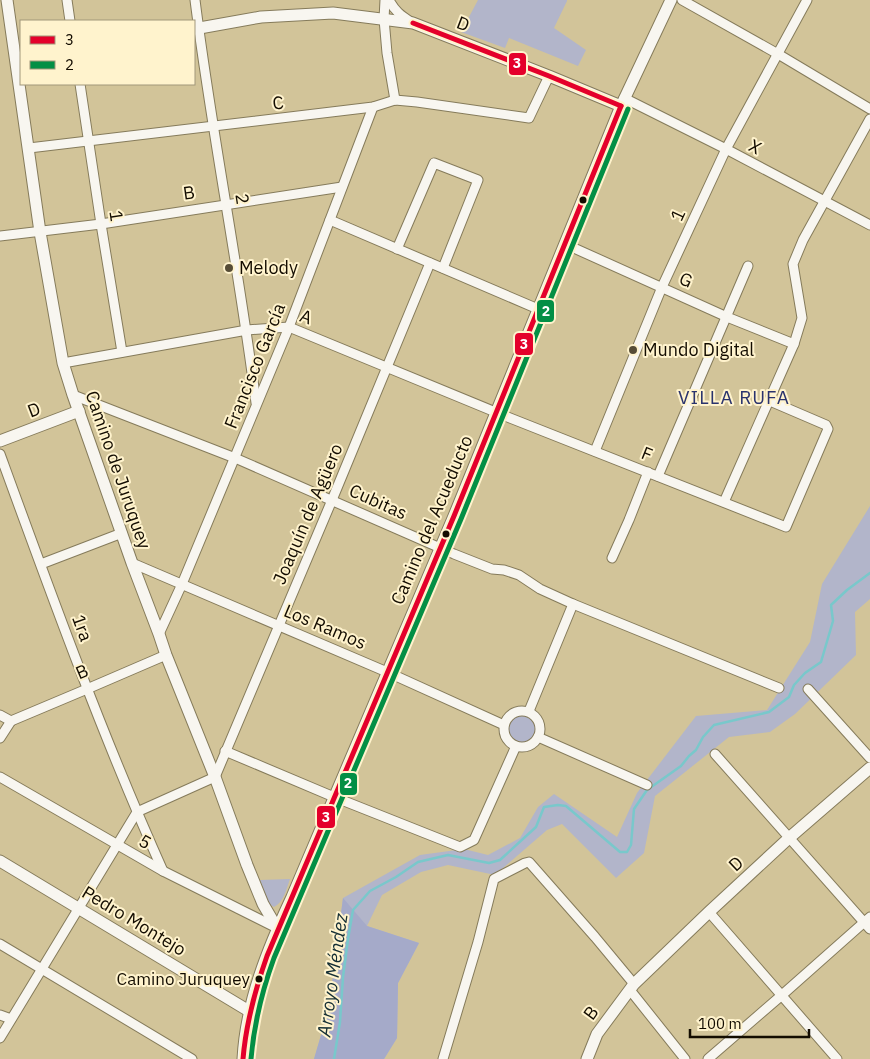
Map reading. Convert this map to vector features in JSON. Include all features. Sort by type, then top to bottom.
[{"type":"street","name":"Camino de Juruquey","points":[[7,0],[20,76]]},
{"type":"street","points":[[67,0],[70,20]]},
{"type":"street","name":"2","points":[[195,0],[196,28],[247,330],[256,403]]},
{"type":"street","points":[[385,0],[384,19],[387,54],[395,100]]},
{"type":"street","points":[[390,0],[394,9],[413,23]]},
{"type":"street","name":"Camino del Acueducto","points":[[243,1059],[249,1011],[277,928],[441,548],[622,102],[671,0]]},
{"type":"street","points":[[682,0],[870,109]]},
{"type":"street","name":"1","points":[[595,451],[662,287],[726,149],[806,0]]},
{"type":"street","name":"D","points":[[196,28],[261,17],[324,13],[413,23],[622,102]]},
{"type":"street","name":"C","points":[[29,148],[373,107],[395,100],[530,118],[550,76]]},
{"type":"street","name":"Camino de Juruquey","points":[[21,85],[40,232],[63,363],[132,563],[166,654],[215,777],[247,865],[263,904],[277,928]]},
{"type":"street","name":"1","points":[[80,85],[122,352]]},
{"type":"street","name":"X","points":[[622,102],[726,149],[870,225]]},
{"type":"street","name":"Francisco García","points":[[159,634],[182,584],[289,327],[373,107]]},
{"type":"street","points":[[724,502],[770,401],[794,344],[802,318],[793,264],[803,240],[870,119]]},
{"type":"street","points":[[397,249],[434,163],[478,180],[442,268]]},
{"type":"street","name":"B","points":[[40,232],[342,187]]},
{"type":"street","points":[[330,220],[538,309]]},
{"type":"street","points":[[0,236],[40,232]]},
{"type":"street","name":"G","points":[[565,244],[794,344]]},
{"type":"street","name":"Joaquín de Agüero","points":[[215,777],[430,264]]},
{"type":"street","points":[[658,476],[748,266]]},
{"type":"street","name":"A","points":[[63,363],[247,330],[289,327],[496,412]]},
{"type":"street","name":"Cubitas","points":[[73,395],[235,458],[492,569],[504,570],[519,575],[540,589],[573,604],[779,688]]},
{"type":"street","name":"F","points":[[496,412],[786,527],[828,427],[770,401]]},
{"type":"street","name":"D","points":[[0,441],[80,411]]},
{"type":"street","name":"1ra","points":[[0,454],[87,689],[163,871]]},
{"type":"street","points":[[612,558],[648,472]]},
{"type":"street","points":[[40,564],[122,534]]},
{"type":"street","name":"Los Ramos","points":[[132,563],[387,672],[504,725]]},
{"type":"street","points":[[529,711],[573,604]]},
{"type":"street","name":"B","points":[[11,721],[166,654]]},
{"type":"street","points":[[808,689],[870,758]]},
{"type":"street","points":[[516,711],[529,711],[538,720],[540,732],[531,745],[526,747],[516,746],[507,740],[504,735],[506,719],[516,711]]},
{"type":"street","points":[[0,714],[11,721],[0,738]]},
{"type":"street","points":[[538,737],[647,785]]},
{"type":"street","points":[[225,751],[460,847],[474,840],[516,746]]},
{"type":"street","points":[[708,1059],[868,922],[789,838],[715,754]]},
{"type":"street","name":"D","points":[[632,987],[789,838],[870,768]]},
{"type":"street","name":"5","points":[[0,777],[163,871],[277,928]]},
{"type":"street","points":[[0,1038],[137,812],[215,777]]},
{"type":"street","name":"Pedro Montejo","points":[[0,861],[249,1011]]},
{"type":"street","points":[[443,1059],[478,942],[494,879],[529,862],[595,937],[685,1059]]},
{"type":"street","points":[[709,912],[837,1059]]},
{"type":"street","points":[[0,944],[192,1059]]},
{"type":"street","name":"B","points":[[587,1059],[597,1034],[632,987]]},
{"type":"street","points":[[0,1015],[11,1019]]},
{"type":"shaded area","points":[[478,0],[567,0],[554,28],[586,50],[578,66],[509,38],[505,48],[461,32]]},
{"type":"shaded area","points":[[870,506],[870,599],[855,612],[856,655],[795,714],[770,732],[729,737],[655,796],[644,853],[616,878],[562,824],[547,830],[495,875],[448,865],[421,872],[382,895],[367,926],[419,943],[398,983],[397,1038],[384,1059],[314,1059],[329,1008],[343,898],[420,855],[464,849],[488,855],[520,838],[538,807],[554,794],[617,837],[637,793],[696,716],[767,710],[810,642],[822,584]]},
{"type":"shaded area","points":[[522,715],[532,719],[536,729],[532,739],[522,743],[512,739],[508,729],[512,719]]},
{"type":"shaded area","points":[[290,879],[280,902],[274,907],[269,904],[260,880]]},
{"type":"shaded area","points":[[343,898],[367,926],[419,943],[398,983],[397,1038],[384,1059],[314,1059],[329,1008]]},
{"type":"waterway","name":"Arroyo Méndez","points":[[334,1059],[353,910],[370,891],[418,862],[448,855],[489,863],[500,860],[536,827],[544,807],[566,806],[620,852],[627,852],[631,845],[634,809],[647,790],[681,766],[696,750],[703,737],[714,725],[769,712],[789,697],[794,685],[805,673],[821,662],[833,621],[831,605],[870,573]]},
{"type":"transit line","name":"3","points":[[413,23],[621,106]]},
{"type":"transit line","name":"3","points":[[243,1059],[246,1032],[267,956],[454,516],[621,106]]},
{"type":"transit line","name":"2","points":[[251,1059],[259,1008],[274,958],[461,519],[628,109]]},
{"type":"place","name":"Melody","points":[[229,268]]},
{"type":"place","name":"Mundo Digital","points":[[633,350]]},
{"type":"place","name":"Camino Juruquey","points":[[259,979]]},
{"type":"district","name":"VILLA RUFA","points":[[734,397]]}]
